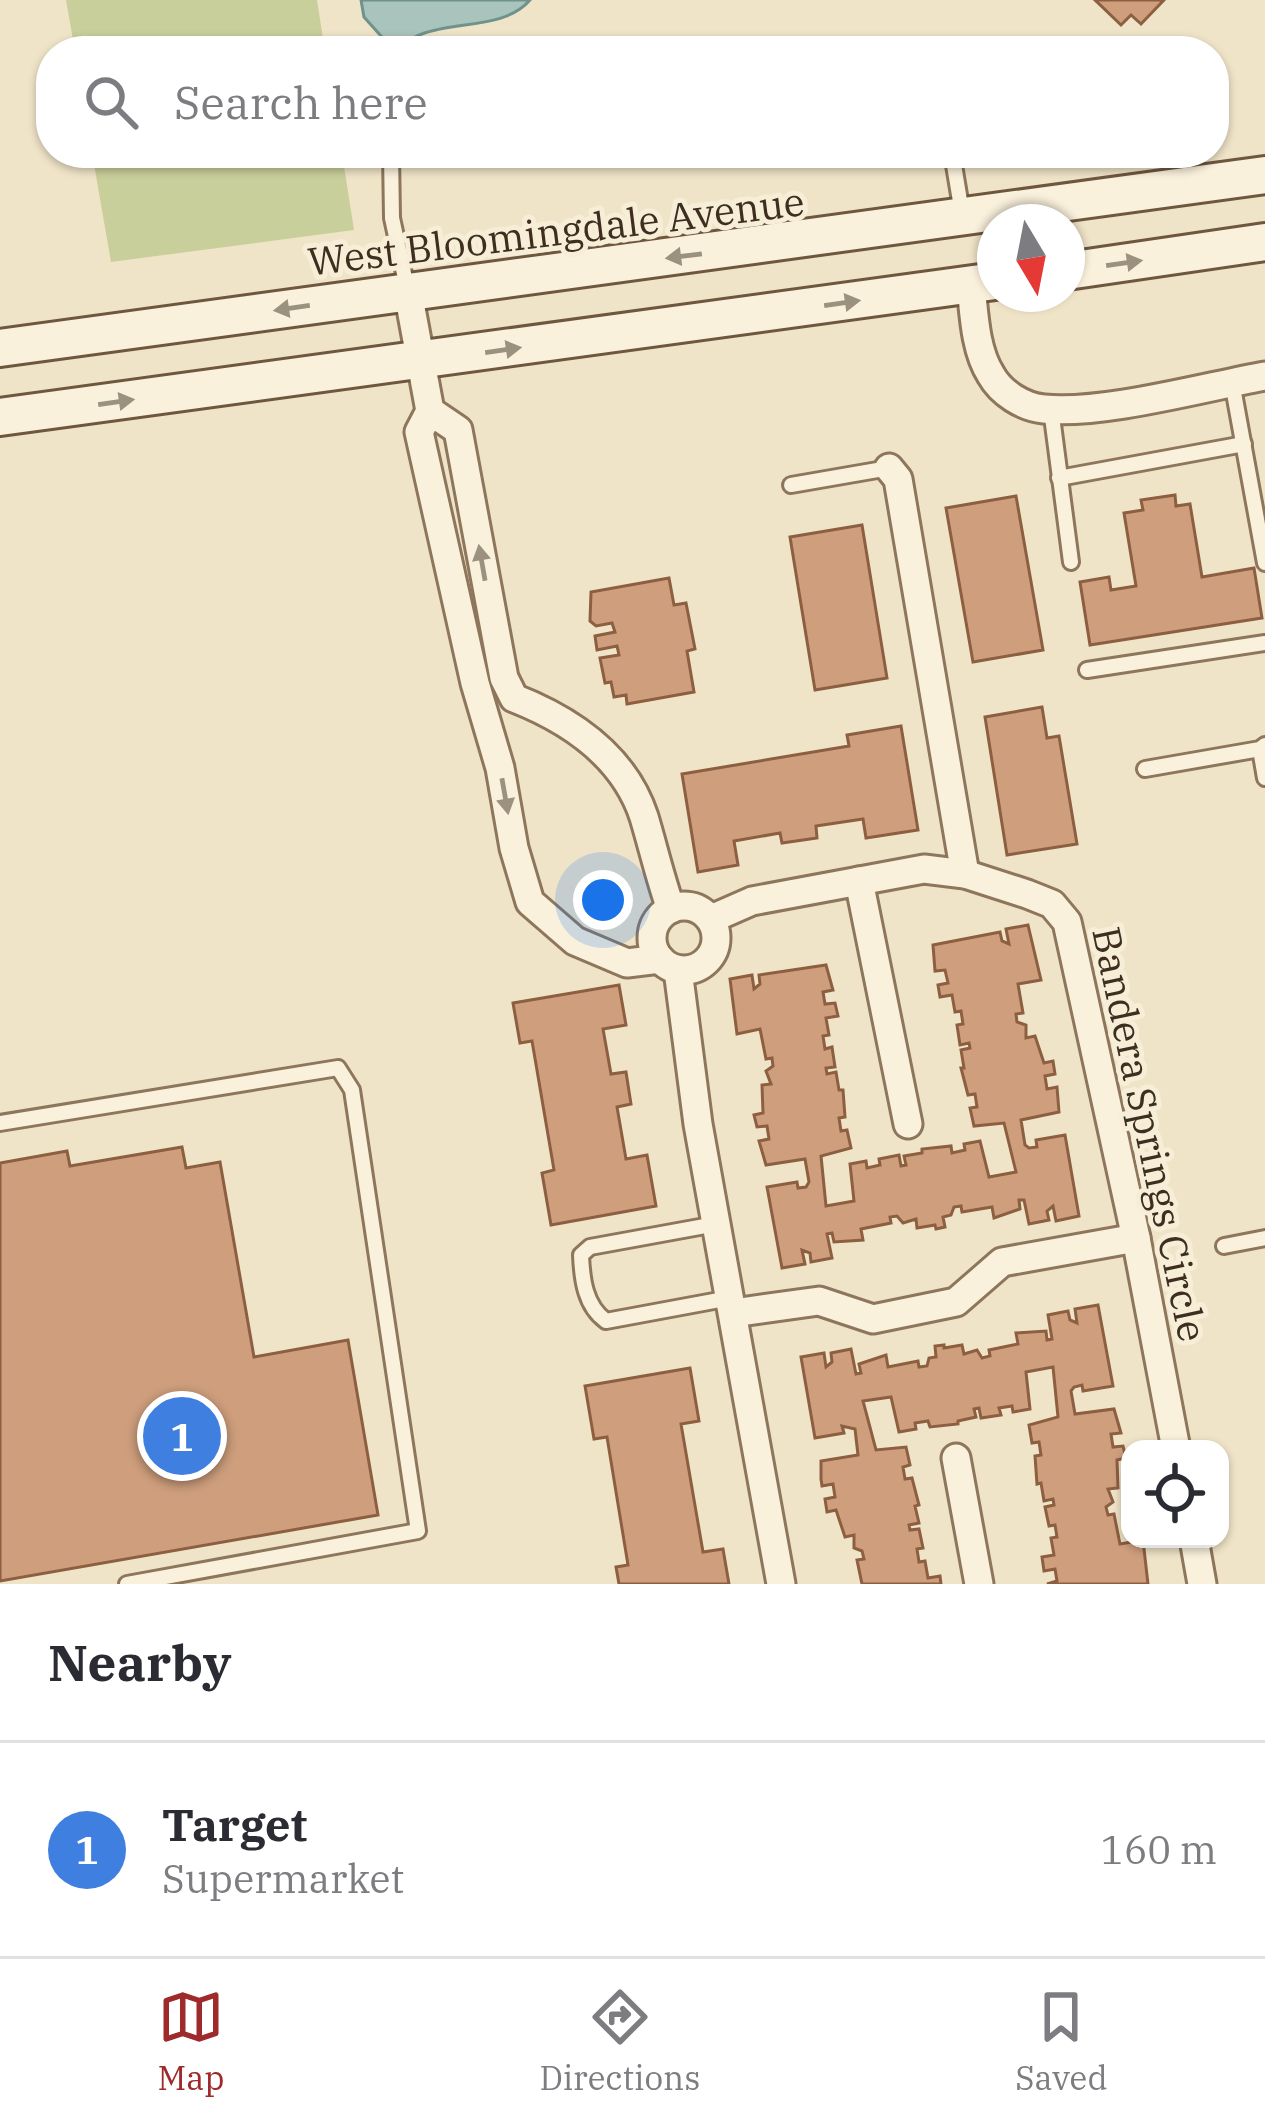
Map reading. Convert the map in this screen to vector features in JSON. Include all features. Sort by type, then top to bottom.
[{"type":"main road","name":"West Bloomingdale Avenue","points":[[0,348],[1265,176]]},
{"type":"main road","points":[[1085,268],[1265,242]]},
{"type":"main road","points":[[0,417],[977,284]]},
{"type":"street","points":[[408,292],[430,411],[419,431],[530,902],[575,941],[627,963],[669,965],[699,967],[714,951],[717,940],[711,920],[694,907],[671,908],[653,930],[652,940],[669,965],[781,1584]]},
{"type":"street","points":[[980,312],[978,338],[989,374],[1021,402],[1051,409],[1081,409],[1265,376]]},
{"type":"street","points":[[430,411],[458,430],[504,678],[514,698],[544,710],[597,745],[616,764],[643,813],[671,908]]},
{"type":"street","points":[[889,468],[898,479],[965,874]]},
{"type":"street","name":"Bandera Springs Circle","points":[[711,920],[752,901],[924,869],[965,874],[1052,904],[1067,922],[1175,1440]]},
{"type":"street","points":[[859,881],[908,1124]]},
{"type":"street","points":[[731,1306],[819,1300],[873,1319],[956,1302],[1002,1262],[1136,1238]]},
{"type":"street","points":[[956,1458],[979,1584]]},
{"type":"street","points":[[1196,1548],[1202,1584]]},
{"type":"lane","points":[[391,168],[392,218],[408,292]]},
{"type":"lane","points":[[954,168],[963,219]]},
{"type":"lane","points":[[1232,382],[1265,563]]},
{"type":"lane","points":[[1051,409],[1071,562]]},
{"type":"lane","points":[[1059,478],[1244,444]]},
{"type":"lane","points":[[790,485],[889,468]]},
{"type":"lane","points":[[1087,670],[1265,643]]},
{"type":"lane","points":[[1145,769],[1263,747],[1265,778]]},
{"type":"lane","points":[[0,1123],[338,1068],[352,1090],[418,1531],[127,1584]]},
{"type":"lane","points":[[716,1224],[590,1247],[581,1255],[582,1273],[590,1305],[606,1321],[731,1306]]},
{"type":"lane","points":[[1223,1246],[1265,1238]]},
{"type":"green space","points":[[66,0],[317,0],[323,36],[72,36]]},
{"type":"green space","points":[[95,168],[344,168],[354,230],[111,262]]},
{"type":"water","points":[[361,0],[530,0],[507,16],[416,36],[381,36],[364,17]]},
{"type":"building","points":[[1095,0],[1164,0],[1141,24],[1131,15],[1121,25]]},
{"type":"building","points":[[1175,495],[1176,506],[1190,504],[1202,577],[1254,568],[1262,618],[1090,645],[1080,582],[1109,577],[1111,590],[1136,586],[1124,513],[1143,510],[1141,500]]},
{"type":"building","points":[[1016,496],[1043,650],[973,662],[946,508]]},
{"type":"building","points":[[862,525],[887,678],[815,690],[790,537]]},
{"type":"building","points":[[669,578],[674,605],[686,603],[695,649],[687,651],[694,692],[627,704],[626,695],[614,697],[611,682],[605,683],[600,658],[619,655],[617,646],[597,650],[595,636],[615,632],[612,623],[596,626],[590,621],[591,592]]},
{"type":"building","points":[[1042,707],[1047,738],[1059,736],[1077,844],[1007,855],[985,717]]},
{"type":"building","points":[[901,726],[918,830],[866,838],[863,819],[816,826],[817,838],[782,843],[780,833],[734,841],[738,865],[698,872],[682,774],[849,746],[847,735]]},
{"type":"building","points":[[1028,925],[1041,980],[1018,984],[1023,1013],[1016,1014],[1017,1022],[1026,1025],[1026,1038],[1035,1036],[1044,1063],[1053,1061],[1055,1074],[1045,1076],[1047,1089],[1057,1087],[1059,1112],[1021,1120],[1025,1145],[1037,1147],[1036,1140],[1065,1135],[1079,1216],[1056,1221],[1053,1206],[1047,1211],[1049,1220],[1029,1224],[1024,1200],[1019,1200],[1020,1209],[994,1218],[992,1207],[962,1212],[961,1206],[954,1207],[951,1215],[943,1217],[945,1227],[936,1229],[935,1225],[917,1228],[916,1219],[903,1223],[897,1216],[890,1217],[891,1223],[861,1229],[863,1240],[834,1242],[832,1233],[827,1234],[832,1258],[811,1262],[810,1253],[802,1250],[805,1264],[782,1268],[767,1187],[797,1182],[798,1188],[806,1187],[805,1159],[766,1165],[759,1141],[769,1139],[767,1126],[757,1127],[754,1115],[763,1113],[762,1085],[771,1084],[766,1071],[773,1066],[772,1058],[766,1059],[760,1029],[737,1034],[730,979],[752,975],[754,989],[760,984],[759,975],[826,965],[833,990],[823,992],[825,1004],[835,1003],[838,1016],[826,1018],[825,1049],[832,1047],[835,1067],[826,1068],[827,1074],[836,1072],[839,1090],[843,1090],[845,1117],[839,1118],[851,1148],[821,1156],[826,1206],[854,1201],[850,1164],[866,1161],[867,1168],[880,1165],[879,1159],[899,1155],[901,1166],[906,1165],[904,1156],[922,1153],[922,1149],[951,1146],[952,1153],[980,1141],[989,1177],[1016,1172],[1004,1123],[974,1126],[970,1108],[977,1107],[975,1094],[968,1095],[961,1068],[961,1050],[970,1048],[969,1043],[960,1045],[961,1011],[955,1012],[952,995],[940,997],[938,985],[948,983],[945,970],[935,971],[933,945],[1000,932],[1002,941],[1009,944],[1006,929]]},
{"type":"building","points":[[619,985],[626,1025],[603,1029],[611,1074],[626,1072],[631,1104],[617,1107],[626,1159],[647,1155],[656,1206],[551,1225],[542,1173],[554,1170],[532,1041],[520,1043],[513,1003]]},
{"type":"building","points":[[182,1147],[186,1168],[220,1162],[254,1357],[348,1340],[378,1515],[0,1581],[0,1163],[67,1151],[70,1166]]},
{"type":"building","points":[[1098,1305],[1113,1386],[1083,1391],[1082,1385],[1074,1387],[1075,1414],[1114,1409],[1121,1433],[1111,1434],[1113,1447],[1121,1446],[1121,1459],[1117,1460],[1118,1488],[1108,1489],[1113,1502],[1106,1507],[1108,1515],[1114,1514],[1121,1548],[1144,1548],[1148,1584],[1047,1584],[1057,1581],[1055,1569],[1044,1571],[1042,1557],[1054,1555],[1055,1525],[1049,1526],[1045,1507],[1054,1505],[1053,1499],[1044,1501],[1041,1483],[1037,1484],[1035,1456],[1041,1455],[1039,1442],[1032,1443],[1029,1425],[1058,1417],[1053,1367],[1026,1372],[1030,1409],[999,1408],[1001,1415],[981,1418],[979,1408],[974,1409],[976,1417],[958,1424],[930,1427],[928,1421],[899,1432],[891,1397],[863,1401],[876,1450],[906,1447],[910,1465],[903,1467],[905,1479],[912,1478],[919,1505],[915,1506],[919,1523],[909,1525],[910,1530],[919,1529],[923,1548],[917,1549],[919,1562],[925,1561],[928,1578],[940,1576],[941,1584],[862,1584],[857,1560],[864,1559],[862,1551],[854,1548],[854,1535],[845,1537],[836,1510],[827,1512],[825,1499],[835,1497],[833,1484],[822,1486],[821,1479],[821,1461],[858,1455],[855,1429],[842,1426],[844,1433],[815,1438],[801,1357],[824,1353],[826,1367],[832,1362],[831,1353],[851,1349],[856,1374],[861,1373],[859,1364],[886,1355],[888,1367],[918,1361],[919,1367],[927,1366],[929,1358],[936,1357],[935,1346],[962,1345],[964,1354],[977,1350],[982,1358],[990,1356],[989,1350],[1018,1344],[1016,1333],[1046,1331],[1047,1340],[1052,1339],[1048,1315],[1068,1311],[1070,1320],[1077,1323],[1075,1309]]},
{"type":"building","points":[[690,1368],[699,1421],[681,1424],[703,1552],[723,1549],[729,1584],[619,1584],[616,1567],[628,1565],[607,1437],[594,1439],[585,1386]]},
{"type":"place","name":"Target","points":[[182,1436]]}]
